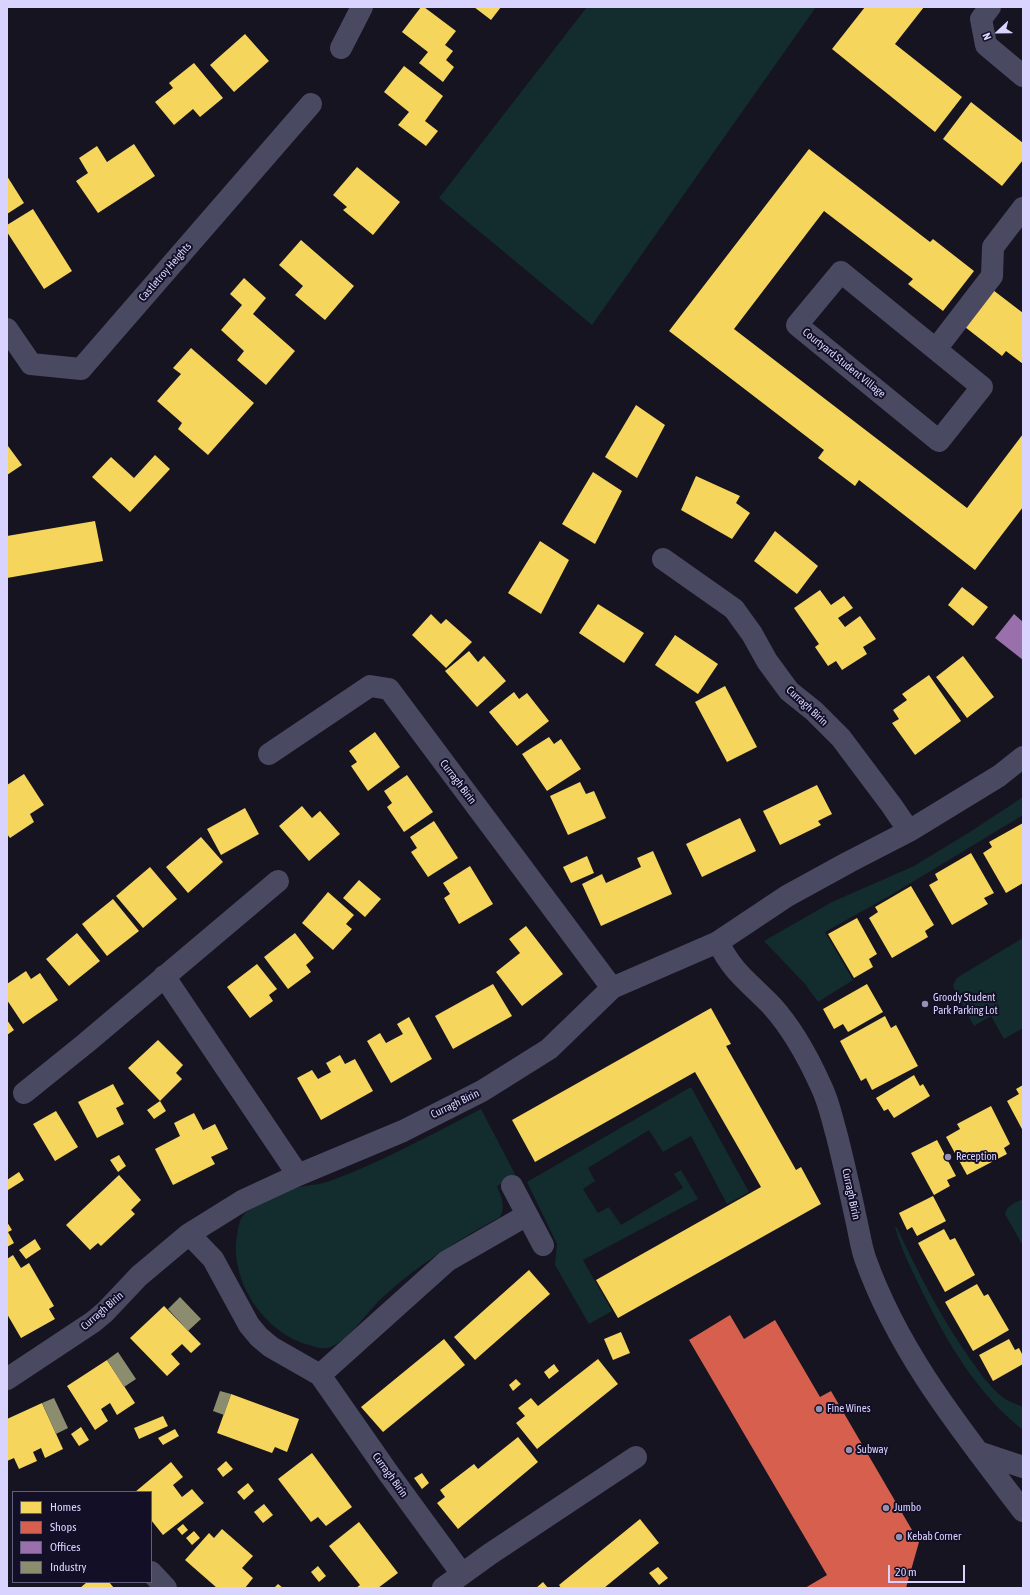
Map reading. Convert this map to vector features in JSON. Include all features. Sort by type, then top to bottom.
[{"type":"street","points":[[341,48],[362,7]]},
{"type":"street","points":[[990,7],[981,19],[986,45],[1023,76]]},
{"type":"street","name":"Castletroy Heights","points":[[7,328],[31,364],[81,369],[311,104]]},
{"type":"street","points":[[936,350],[992,276],[993,247],[1023,208]]},
{"type":"street","name":"Courtyard Student Village","points":[[841,272],[936,350],[982,387],[939,440],[797,325],[841,272]]},
{"type":"street","name":"Curragh Birin","points":[[663,559],[734,609],[752,634],[767,662],[789,691],[814,711],[841,738],[909,831]]},
{"type":"street","name":"Curragh Birin","points":[[269,754],[370,686],[389,689],[612,988]]},
{"type":"street","name":"Curragh Birin","points":[[7,1379],[93,1322],[105,1312],[140,1276],[189,1234],[242,1201],[403,1130],[482,1091],[549,1049],[612,988],[718,942],[787,896],[909,831],[999,776],[1023,757]]},
{"type":"street","points":[[24,1093],[278,881]]},
{"type":"street","name":"Curragh Birin","points":[[718,942],[725,956],[736,971],[770,1005],[793,1034],[822,1088],[829,1107],[845,1167],[864,1256],[881,1297],[922,1374],[978,1452],[1023,1511]]},
{"type":"street","points":[[164,976],[298,1175]]},
{"type":"street","points":[[512,1186],[544,1245]]},
{"type":"street","points":[[320,1375],[447,1261],[527,1215]]},
{"type":"street","name":"Curragh Birin","points":[[189,1234],[213,1259],[249,1325],[259,1337],[271,1347],[320,1375],[389,1474],[462,1574]]},
{"type":"street","points":[[978,1452],[1023,1467]]},
{"type":"street","points":[[443,1588],[636,1457]]},
{"type":"street","points":[[152,1573],[166,1588]]},
{"type":"green space","points":[[587,7],[816,7],[592,325],[439,198]]},
{"type":"green space","points":[[1023,797],[1023,815],[891,895],[825,932],[853,980],[818,1002],[805,984],[764,941],[832,902],[914,866],[970,832]]},
{"type":"green space","points":[[1023,938],[1023,1028],[1004,1039],[991,1016],[974,1026],[955,992],[953,985],[957,978]]},
{"type":"green space","points":[[691,1087],[749,1192],[727,1204],[691,1136],[663,1152],[649,1130],[588,1168],[595,1181],[583,1189],[598,1213],[609,1207],[621,1225],[683,1188],[674,1174],[681,1170],[698,1199],[583,1260],[612,1311],[589,1324],[555,1265],[557,1244],[527,1182]]},
{"type":"green space","points":[[481,1109],[516,1176],[497,1186],[503,1205],[500,1217],[453,1244],[423,1264],[395,1286],[376,1304],[358,1325],[339,1343],[331,1347],[317,1347],[293,1339],[264,1317],[244,1286],[236,1252],[239,1224],[249,1209],[258,1203],[291,1189],[326,1182],[369,1165]]},
{"type":"green space","points":[[1023,1199],[1023,1246],[1005,1214],[1009,1207]]},
{"type":"green space","points":[[895,1227],[897,1228],[939,1310],[972,1361],[996,1392],[1009,1401],[1023,1407],[1023,1430],[1006,1416],[991,1400],[964,1366],[952,1347],[931,1309],[903,1251]]},
{"type":"building: Homes","points":[[421,7],[424,7],[456,31],[445,45],[453,51],[446,60],[454,67],[443,82],[419,63],[428,52],[402,32]]},
{"type":"building: Homes","points":[[474,7],[501,7],[491,20]]},
{"type":"building: Homes","points":[[865,7],[924,7],[895,44],[962,97],[935,132],[832,49]]},
{"type":"building: Homes","points":[[245,34],[269,61],[234,92],[210,65]]},
{"type":"building: Homes","points":[[194,63],[223,98],[200,117],[193,109],[174,125],[155,102],[173,88],[169,83]]},
{"type":"building: Homes","points":[[404,66],[443,96],[425,121],[438,131],[426,146],[398,125],[409,112],[384,92]]},
{"type":"building: Homes","points":[[971,102],[1023,143],[1023,160],[1002,186],[943,139]]},
{"type":"building: Homes","points":[[134,144],[155,176],[98,213],[76,181],[88,173],[79,158],[97,146],[107,162]]},
{"type":"building: Homes","points":[[809,149],[930,242],[933,239],[974,271],[943,311],[908,284],[913,279],[824,211],[734,329],[967,508],[1023,434],[1023,507],[975,570],[859,480],[855,486],[818,458],[824,450],[669,331]]},
{"type":"building: Homes","points":[[357,167],[400,202],[373,235],[343,210],[347,207],[333,195]]},
{"type":"building: Homes","points":[[7,176],[24,203],[7,214]]},
{"type":"building: Homes","points":[[33,209],[72,271],[44,289],[7,232],[7,225]]},
{"type":"building: Homes","points":[[301,240],[354,286],[325,320],[295,295],[303,286],[279,265]]},
{"type":"building: Homes","points":[[244,278],[266,298],[253,314],[295,351],[266,385],[237,360],[244,351],[221,330],[242,305],[230,294]]},
{"type":"building: Homes","points":[[993,290],[1023,313],[1023,364],[1006,351],[1002,356],[965,327]]},
{"type":"building: Homes","points":[[191,348],[254,403],[208,455],[178,429],[182,423],[157,401],[181,374],[173,368]]},
{"type":"building: Homes","points":[[636,405],[665,425],[637,478],[605,457]]},
{"type":"building: Homes","points":[[8,446],[22,465],[7,475],[7,447]]},
{"type":"building: Homes","points":[[155,455],[170,469],[130,512],[92,477],[111,457],[134,478]]},
{"type":"building: Homes","points":[[593,472],[622,491],[595,544],[562,524]]},
{"type":"building: Homes","points":[[696,476],[740,496],[736,503],[750,513],[732,539],[681,510]]},
{"type":"building: Homes","points":[[95,521],[103,561],[7,578],[7,536]]},
{"type":"building: Homes","points":[[775,531],[818,566],[797,594],[754,561]]},
{"type":"building: Homes","points":[[540,541],[569,560],[541,614],[508,593]]},
{"type":"building: Homes","points":[[962,587],[988,607],[973,626],[948,605]]},
{"type":"building: Homes","points":[[820,590],[831,605],[844,596],[853,608],[838,618],[845,627],[860,616],[876,639],[863,647],[867,654],[842,670],[836,661],[828,666],[815,647],[819,644],[794,608]]},
{"type":"building: Homes","points":[[598,604],[644,633],[624,663],[579,633]]},
{"type":"building: Homes","points":[[431,614],[441,624],[446,619],[472,642],[446,668],[412,635]]},
{"type":"building: Homes","points":[[675,635],[718,664],[698,694],[655,665]]},
{"type":"building: Homes","points":[[469,651],[478,662],[484,656],[506,681],[477,707],[445,671]]},
{"type":"building: Homes","points":[[963,656],[994,697],[967,718],[936,677]]},
{"type":"building: Homes","points":[[929,675],[961,721],[915,755],[892,723],[899,719],[893,710],[907,700],[902,694]]},
{"type":"building: Homes","points":[[725,686],[757,747],[727,762],[695,702]]},
{"type":"building: Homes","points":[[514,692],[519,699],[527,693],[549,721],[517,746],[489,712]]},
{"type":"building: Homes","points":[[375,732],[400,767],[368,791],[351,766],[357,762],[349,751]]},
{"type":"building: Homes","points":[[549,737],[554,744],[561,739],[581,769],[547,791],[522,754]]},
{"type":"building: Homes","points":[[24,774],[44,805],[30,814],[34,822],[10,838],[7,834],[7,785]]},
{"type":"building: Homes","points":[[407,775],[433,812],[404,832],[387,807],[392,803],[384,791]]},
{"type":"building: Homes","points":[[580,782],[586,794],[594,791],[606,818],[568,835],[550,796]]},
{"type":"building: Homes","points":[[817,785],[832,814],[818,821],[821,825],[780,845],[763,811]]},
{"type":"building: Homes","points":[[302,806],[312,818],[320,811],[340,834],[309,861],[279,826]]},
{"type":"building: Homes","points":[[245,808],[259,834],[221,855],[207,829]]},
{"type":"building: Homes","points":[[740,818],[756,851],[702,877],[686,844]]},
{"type":"building: Homes","points":[[434,821],[458,858],[428,877],[411,852],[417,848],[410,837]]},
{"type":"building: Homes","points":[[1023,823],[1023,883],[1006,893],[983,853],[992,847],[989,842]]},
{"type":"building: Homes","points":[[201,837],[223,862],[188,893],[166,867]]},
{"type":"building: Homes","points":[[653,851],[672,894],[601,926],[582,884],[602,874],[606,883],[641,867],[637,858]]},
{"type":"building: Homes","points":[[971,853],[994,893],[984,898],[988,904],[952,925],[929,885],[938,880],[935,874]]},
{"type":"building: Homes","points":[[587,856],[594,873],[571,883],[563,867]]},
{"type":"building: Homes","points":[[470,866],[493,904],[459,924],[444,898],[450,894],[443,883]]},
{"type":"building: Homes","points":[[150,867],[177,899],[143,928],[116,896]]},
{"type":"building: Homes","points":[[359,880],[381,899],[365,917],[343,898]]},
{"type":"building: Homes","points":[[911,886],[934,925],[925,931],[928,937],[892,958],[869,918],[878,912],[875,907]]},
{"type":"building: Homes","points":[[328,892],[354,915],[346,924],[352,929],[333,950],[302,923]]},
{"type":"building: Homes","points":[[113,899],[139,931],[107,956],[82,924]]},
{"type":"building: Homes","points":[[857,918],[877,954],[869,959],[873,967],[854,978],[828,934]]},
{"type":"building: Homes","points":[[526,926],[563,974],[522,1006],[496,972],[520,953],[509,939]]},
{"type":"building: Homes","points":[[77,933],[100,961],[69,986],[46,959]]},
{"type":"building: Homes","points":[[295,933],[314,958],[306,965],[311,972],[288,989],[264,957]]},
{"type":"building: Homes","points":[[257,964],[277,989],[269,995],[273,1001],[250,1018],[227,987]]},
{"type":"building: Homes","points":[[26,971],[31,979],[40,973],[58,1000],[23,1024],[7,1000],[7,984]]},
{"type":"building: Homes","points":[[493,984],[512,1016],[453,1049],[435,1016]]},
{"type":"building: Homes","points":[[867,984],[883,1012],[848,1032],[843,1024],[834,1029],[823,1009]]},
{"type":"building: Homes","points":[[711,1008],[731,1044],[726,1046],[796,1170],[801,1167],[821,1204],[618,1318],[596,1280],[761,1187],[695,1072],[535,1162],[512,1120]]},
{"type":"building: Homes","points":[[885,1016],[891,1028],[896,1025],[918,1066],[872,1090],[866,1078],[861,1081],[840,1041]]},
{"type":"building: Homes","points":[[409,1017],[432,1059],[391,1083],[367,1041],[380,1033],[386,1043],[403,1034],[397,1024]]},
{"type":"building: Homes","points":[[7,1020],[14,1030],[7,1035]]},
{"type":"building: Homes","points":[[158,1040],[183,1065],[176,1073],[182,1079],[160,1101],[128,1068]]},
{"type":"building: Homes","points":[[340,1055],[345,1064],[355,1059],[373,1091],[321,1120],[297,1078],[312,1070],[318,1079],[331,1072],[326,1063]]},
{"type":"building: Homes","points":[[914,1075],[920,1086],[923,1084],[930,1096],[894,1118],[888,1109],[884,1111],[876,1098]]},
{"type":"building: Homes","points":[[113,1084],[124,1104],[116,1108],[124,1124],[97,1138],[78,1102]]},
{"type":"building: Homes","points":[[1023,1085],[1023,1131],[1007,1101],[1019,1094],[1016,1089]]},
{"type":"building: Homes","points":[[160,1101],[166,1111],[154,1119],[147,1110]]},
{"type":"building: Homes","points":[[991,1106],[1010,1144],[1004,1148],[1007,1154],[967,1175],[946,1137],[960,1129],[957,1124]]},
{"type":"building: Homes","points":[[56,1111],[78,1147],[55,1161],[33,1124]]},
{"type":"building: Homes","points":[[194,1113],[203,1130],[215,1124],[228,1149],[211,1157],[215,1164],[173,1185],[155,1149],[180,1136],[174,1123]]},
{"type":"building: Homes","points":[[937,1140],[956,1176],[947,1180],[950,1186],[934,1195],[911,1153]]},
{"type":"building: Homes","points":[[119,1155],[126,1166],[118,1172],[110,1160]]},
{"type":"building: Homes","points":[[19,1172],[24,1180],[8,1190],[7,1180]]},
{"type":"building: Homes","points":[[119,1175],[141,1200],[131,1210],[135,1214],[101,1246],[98,1243],[90,1250],[66,1225]]},
{"type":"building: Homes","points":[[933,1196],[946,1221],[917,1236],[912,1227],[907,1230],[899,1213]]},
{"type":"building: Homes","points":[[7,1222],[12,1230],[8,1232],[14,1243],[7,1247]]},
{"type":"building: Homes","points":[[944,1229],[950,1240],[955,1238],[975,1275],[945,1292],[918,1243]]},
{"type":"building: Homes","points":[[35,1239],[41,1249],[26,1259],[19,1250]]},
{"type":"building: Homes","points":[[13,1255],[21,1268],[29,1263],[54,1306],[49,1309],[55,1319],[21,1338],[7,1314],[7,1259]]},
{"type":"building: Homes","points":[[529,1270],[550,1294],[475,1360],[454,1337]]},
{"type":"building: Homes","points":[[977,1284],[984,1296],[988,1294],[1009,1330],[973,1351],[945,1302]]},
{"type":"building: Homes","points":[[164,1306],[201,1344],[191,1353],[182,1344],[171,1354],[180,1364],[167,1376],[130,1338]]},
{"type":"building: Homes","points":[[621,1332],[630,1353],[613,1360],[604,1339]]},
{"type":"building: Homes","points":[[444,1339],[465,1365],[383,1432],[361,1407]]},
{"type":"building: Homes","points":[[1009,1339],[1015,1350],[1019,1348],[1023,1356],[1023,1364],[993,1381],[979,1355]]},
{"type":"building: Homes","points":[[598,1359],[618,1384],[537,1449],[516,1423],[525,1416],[518,1408],[531,1398],[538,1406]]},
{"type":"building: Homes","points":[[107,1360],[135,1403],[117,1415],[110,1403],[101,1409],[108,1421],[95,1430],[67,1386]]},
{"type":"building: Homes","points":[[554,1364],[559,1371],[549,1379],[544,1372]]},
{"type":"building: Homes","points":[[516,1379],[521,1384],[513,1391],[509,1385]]},
{"type":"building: Homes","points":[[231,1394],[299,1419],[287,1452],[275,1447],[272,1453],[217,1433]]},
{"type":"building: Homes","points":[[42,1403],[63,1449],[45,1458],[41,1448],[33,1452],[37,1461],[19,1469],[14,1458],[7,1461],[7,1419]]},
{"type":"building: Homes","points":[[163,1416],[168,1426],[139,1439],[134,1428]]},
{"type":"building: Homes","points":[[81,1427],[89,1440],[79,1446],[71,1434]]},
{"type":"building: Homes","points":[[175,1429],[179,1436],[163,1445],[158,1438]]},
{"type":"building: Homes","points":[[518,1437],[538,1462],[458,1529],[437,1503],[445,1497],[440,1490],[474,1464],[478,1469]]},
{"type":"building: Homes","points":[[312,1453],[352,1507],[326,1526],[318,1517],[311,1522],[278,1479]]},
{"type":"building: Homes","points":[[226,1461],[233,1469],[223,1477],[217,1469]]},
{"type":"building: Homes","points":[[171,1462],[183,1477],[173,1485],[182,1497],[192,1489],[204,1503],[163,1535],[152,1521],[152,1491],[136,1491]]},
{"type":"building: Homes","points":[[422,1473],[429,1483],[422,1489],[414,1478]]},
{"type":"building: Homes","points":[[248,1483],[254,1491],[244,1500],[237,1492]]},
{"type":"building: Homes","points":[[264,1504],[273,1515],[263,1523],[254,1512]]},
{"type":"building: Homes","points":[[640,1519],[659,1543],[604,1588],[561,1588],[559,1585]]},
{"type":"building: Homes","points":[[359,1522],[398,1573],[378,1588],[356,1588],[360,1585],[329,1546]]},
{"type":"building: Homes","points":[[183,1524],[188,1530],[182,1535],[177,1529]]},
{"type":"building: Homes","points":[[222,1529],[253,1556],[242,1568],[253,1578],[245,1588],[217,1588],[185,1560],[209,1533],[214,1538]]},
{"type":"building: Homes","points":[[194,1531],[200,1538],[192,1545],[186,1538]]},
{"type":"building: Homes","points":[[318,1566],[326,1576],[319,1582],[311,1572]]},
{"type":"building: Homes","points":[[658,1567],[668,1578],[659,1585],[649,1573]]},
{"type":"building: Homes","points":[[543,1582],[548,1588],[536,1588]]},
{"type":"building: Homes","points":[[86,1583],[110,1583],[114,1588],[80,1588]]},
{"type":"building: Homes","points":[[278,1584],[283,1588],[274,1588]]},
{"type":"building: Shops","points":[[730,1315],[744,1339],[775,1320],[820,1397],[831,1391],[919,1542],[906,1588],[805,1588],[827,1575],[689,1340]]},
{"type":"building: Offices","points":[[1014,614],[1023,622],[1023,660],[995,638]]},
{"type":"building: Industry","points":[[180,1297],[201,1319],[188,1331],[168,1309]]},
{"type":"building: Industry","points":[[118,1352],[136,1379],[124,1387],[107,1360]]},
{"type":"building: Industry","points":[[220,1391],[231,1394],[224,1415],[213,1411]]},
{"type":"building: Industry","points":[[54,1398],[68,1428],[56,1434],[42,1403]]},
{"type":"place","name":"Groody Student Park Parking Lot","points":[[925,1004]]},
{"type":"place","name":"Reception","points":[[948,1157]]},
{"type":"place","name":"Fine Wines","points":[[819,1409]]},
{"type":"place","name":"Subway","points":[[849,1450]]},
{"type":"place","name":"Jumbo","points":[[886,1508]]},
{"type":"place","name":"Kebab Corner","points":[[899,1537]]}]
